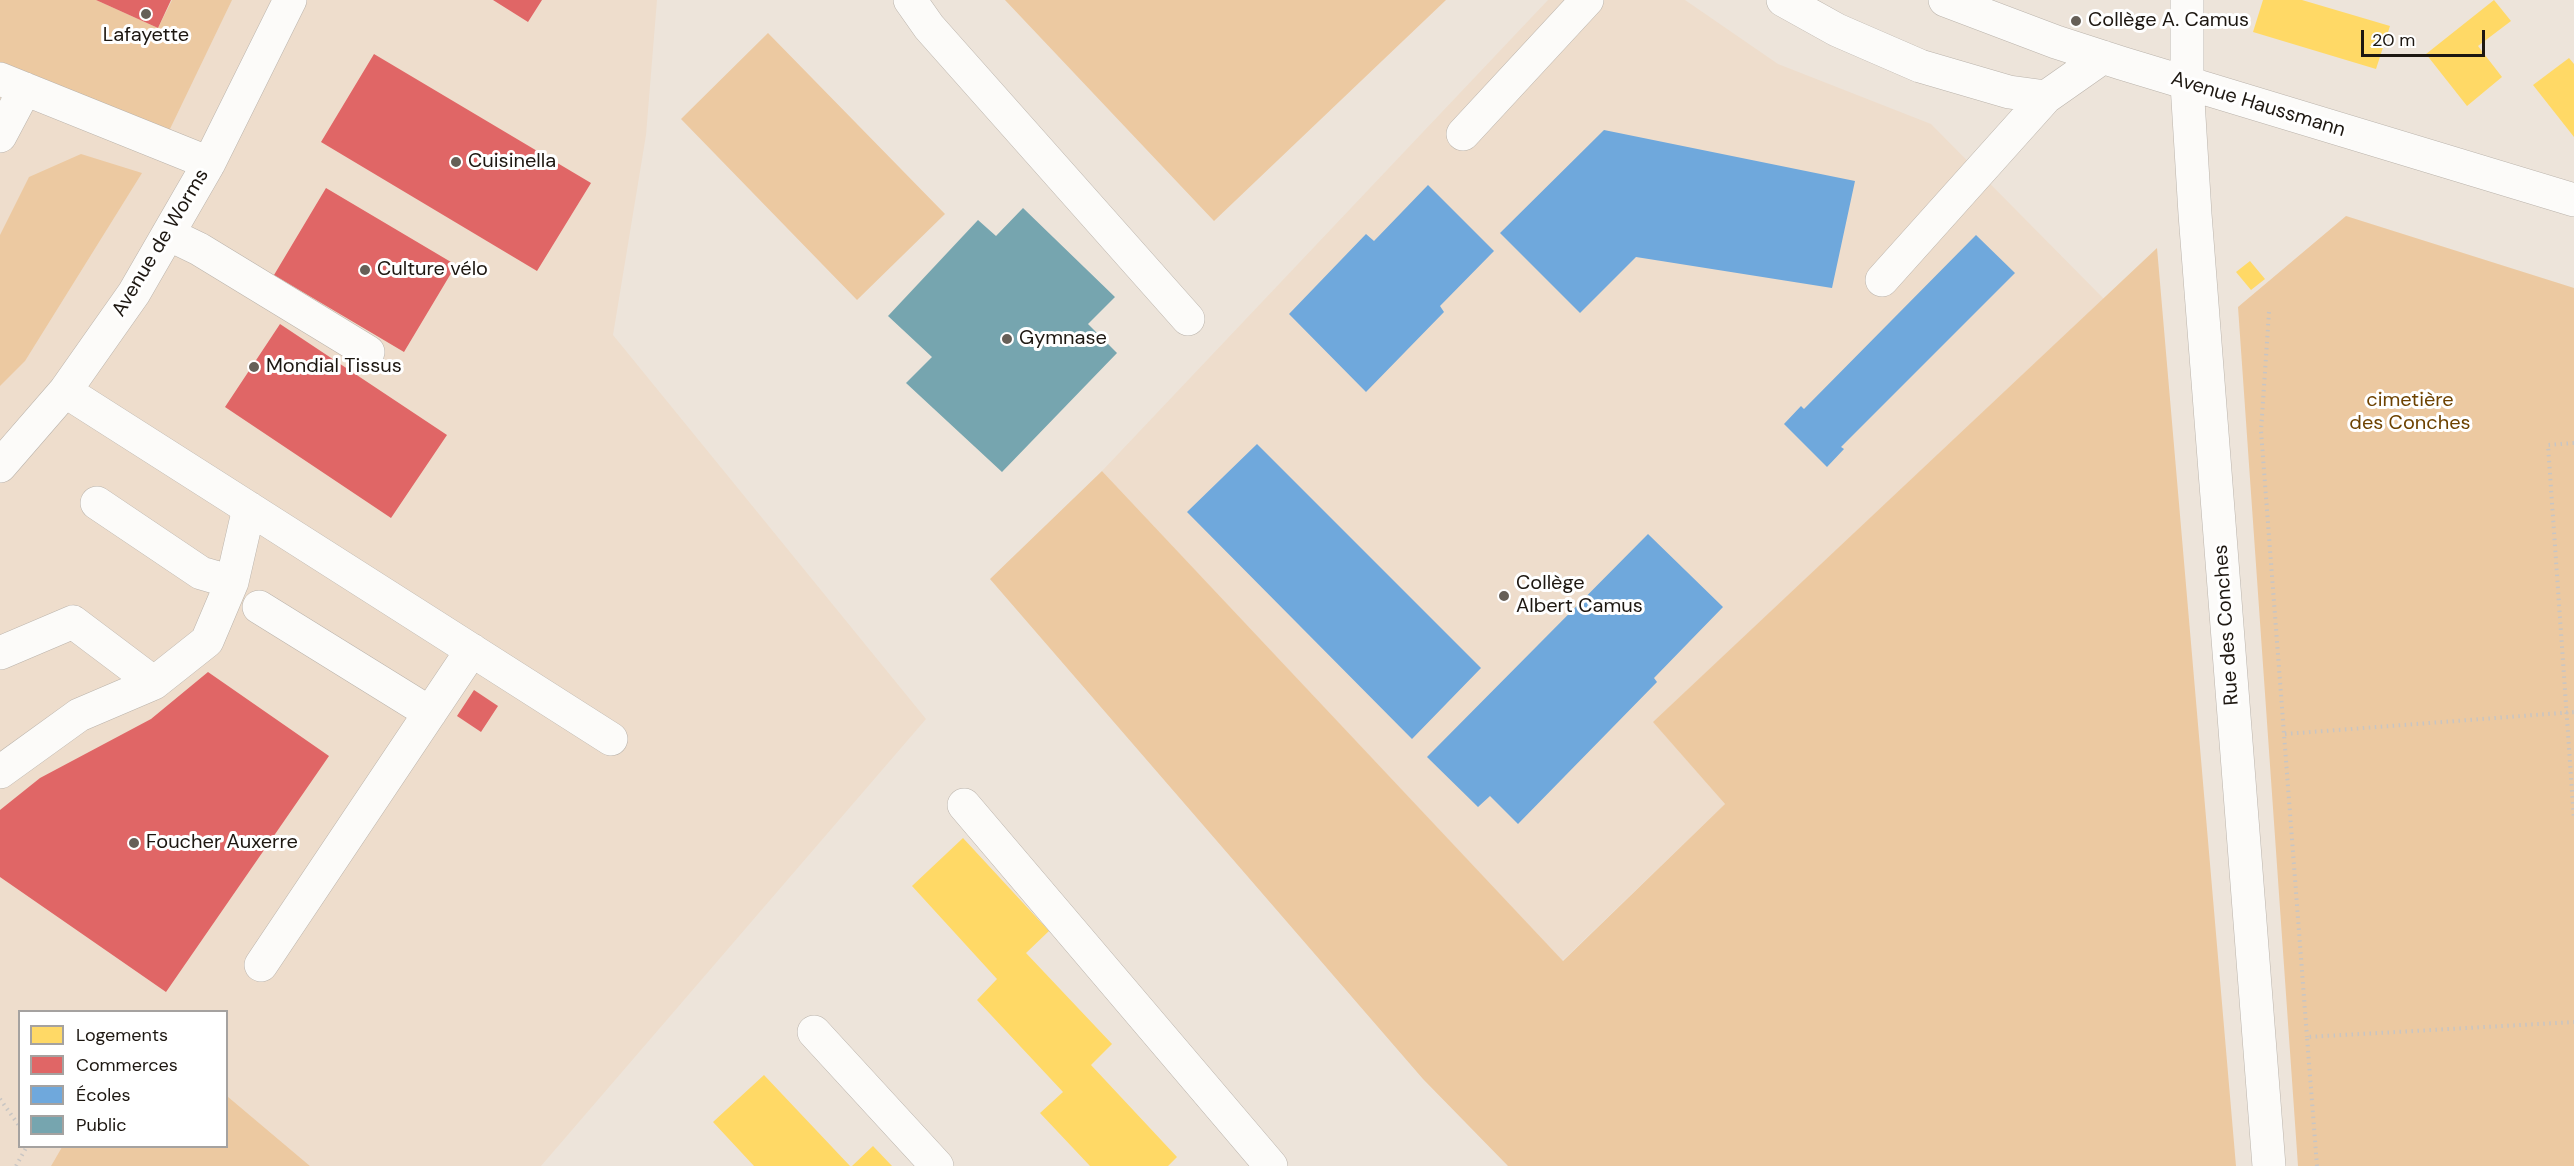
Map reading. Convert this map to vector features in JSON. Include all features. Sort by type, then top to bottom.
[{"type":"street","name":"Avenue de Worms","points":[[0,466],[65,391],[134,293],[209,163],[290,0]]},
{"type":"street","points":[[910,0],[929,27],[1188,319]]},
{"type":"street","points":[[1462,134],[1587,0]]},
{"type":"street","points":[[1783,0],[1837,30],[1920,66],[2009,92],[2046,97]]},
{"type":"street","name":"Avenue Haussmann","points":[[1946,0],[2103,57],[2187,84],[2574,200]]},
{"type":"street","name":"Rue des Conches","points":[[2187,0],[2187,84],[2269,1166]]},
{"type":"street","points":[[1882,280],[2046,97],[2103,57]]},
{"type":"street","points":[[0,136],[12,84],[209,163]]},
{"type":"street","points":[[168,234],[199,249],[368,352]]},
{"type":"street","points":[[65,391],[611,739]]},
{"type":"street","points":[[97,503],[201,573],[232,582]]},
{"type":"street","points":[[0,772],[80,715],[154,683],[207,641],[232,582],[249,508]]},
{"type":"street","points":[[259,607],[430,713]]},
{"type":"street","points":[[0,653],[73,622],[154,683]]},
{"type":"street","points":[[261,965],[472,650]]},
{"type":"street","points":[[964,805],[1270,1166]]},
{"type":"street","points":[[814,1032],[937,1166]]},
{"type":"path","points":[[2269,312],[2261,431],[2317,1166]]},
{"type":"path","points":[[2574,442],[2548,445],[2574,820]]},
{"type":"path","points":[[2285,734],[2574,712]]},
{"type":"path","points":[[2307,1038],[2574,1022]]},
{"type":"path","points":[[0,1099],[18,1124]]},
{"type":"path","points":[[16,1166],[26,1148]]},
{"type":"shaded area","points":[[0,0],[657,0],[646,135],[613,335],[926,719],[541,1166],[310,1166],[228,1097],[228,1010],[18,1010],[18,1148],[61,1148],[51,1166],[0,1166]]},
{"type":"shaded area","name":"Collège Albert Camus","points":[[1548,0],[1685,0],[1778,64],[1931,124],[2104,299],[1654,722],[1725,804],[1562,961],[1102,471]]},
{"type":"green space","points":[[0,0],[96,0],[158,28],[172,0],[232,0],[169,131],[0,66]]},
{"type":"green space","points":[[1005,0],[1446,0],[1214,221]]},
{"type":"green space","points":[[768,33],[945,214],[857,300],[681,119]]},
{"type":"green space","points":[[81,154],[142,173],[25,361],[0,386],[0,235],[29,177]]},
{"type":"green space","name":"cimetière des Conches","points":[[2346,216],[2574,288],[2574,1166],[2298,1166],[2238,307]]},
{"type":"green space","points":[[2157,248],[2236,1166],[1508,1166],[1423,1079],[990,579],[1102,471],[1563,961],[1725,804],[1653,722]]},
{"type":"green space","points":[[228,1097],[310,1166],[51,1166],[61,1148],[228,1148]]},
{"type":"building: Logements","points":[[2263,0],[2302,0],[2390,26],[2376,69],[2253,32]]},
{"type":"building: Logements","points":[[2494,0],[2511,21],[2478,46],[2502,77],[2467,106],[2426,54]]},
{"type":"building: Logements","points":[[2569,58],[2574,64],[2574,137],[2533,85]]},
{"type":"building: Logements","points":[[2250,261],[2265,279],[2251,290],[2236,272]]},
{"type":"building: Logements","points":[[963,838],[1049,931],[1026,953],[1112,1044],[1091,1065],[1177,1157],[1168,1166],[1090,1166],[1040,1113],[1063,1092],[977,1000],[997,979],[912,886]]},
{"type":"building: Logements","points":[[764,1075],[850,1166],[754,1166],[713,1122]]},
{"type":"building: Logements","points":[[873,1146],[892,1166],[852,1166]]},
{"type":"building: Commerces","name":"Lafayette","points":[[96,0],[171,0],[158,28]]},
{"type":"building: Commerces","points":[[493,0],[542,0],[528,22]]},
{"type":"building: Commerces","name":"Cuisinella","points":[[374,54],[591,183],[537,271],[321,142]]},
{"type":"building: Commerces","name":"Culture vélo","points":[[326,188],[456,265],[404,352],[274,275]]},
{"type":"building: Commerces","points":[[280,324],[447,435],[391,518],[225,407]]},
{"type":"building: Commerces","name":"Foucher Auxerre","points":[[208,672],[329,756],[166,992],[0,877],[0,810],[40,778],[151,719]]},
{"type":"building: Commerces","points":[[474,690],[498,706],[481,732],[457,716]]},
{"type":"building: Écoles","points":[[1604,130],[1855,181],[1832,288],[1636,257],[1580,313],[1500,233]]},
{"type":"building: Écoles","points":[[1428,185],[1494,251],[1440,306],[1444,312],[1366,392],[1289,314],[1366,234],[1374,241]]},
{"type":"building: Écoles","points":[[1976,235],[2015,273],[1841,447],[1844,449],[1827,467],[1784,424],[1801,406],[1804,409]]},
{"type":"building: Écoles","points":[[1257,444],[1481,668],[1412,739],[1187,512]]},
{"type":"building: Écoles","points":[[1648,534],[1723,607],[1654,678],[1657,682],[1518,824],[1490,796],[1478,807],[1427,757]]},
{"type":"building: Public","name":"Gymnase","points":[[1023,208],[1115,297],[1088,324],[1117,353],[1002,472],[906,383],[932,357],[888,316],[978,220],[996,236]]},
{"type":"place","name":"Lafayette","points":[[146,14]]},
{"type":"place","name":"Collège A. Camus","points":[[2076,21]]},
{"type":"place","name":"Cuisinella","points":[[456,162]]},
{"type":"place","name":"Culture vélo","points":[[365,270]]},
{"type":"place","name":"Gymnase","points":[[1007,339]]},
{"type":"place","name":"Mondial Tissus","points":[[254,367]]},
{"type":"place","name":"Collège Albert Camus","points":[[1504,596]]},
{"type":"place","name":"Foucher Auxerre","points":[[134,843]]}]
